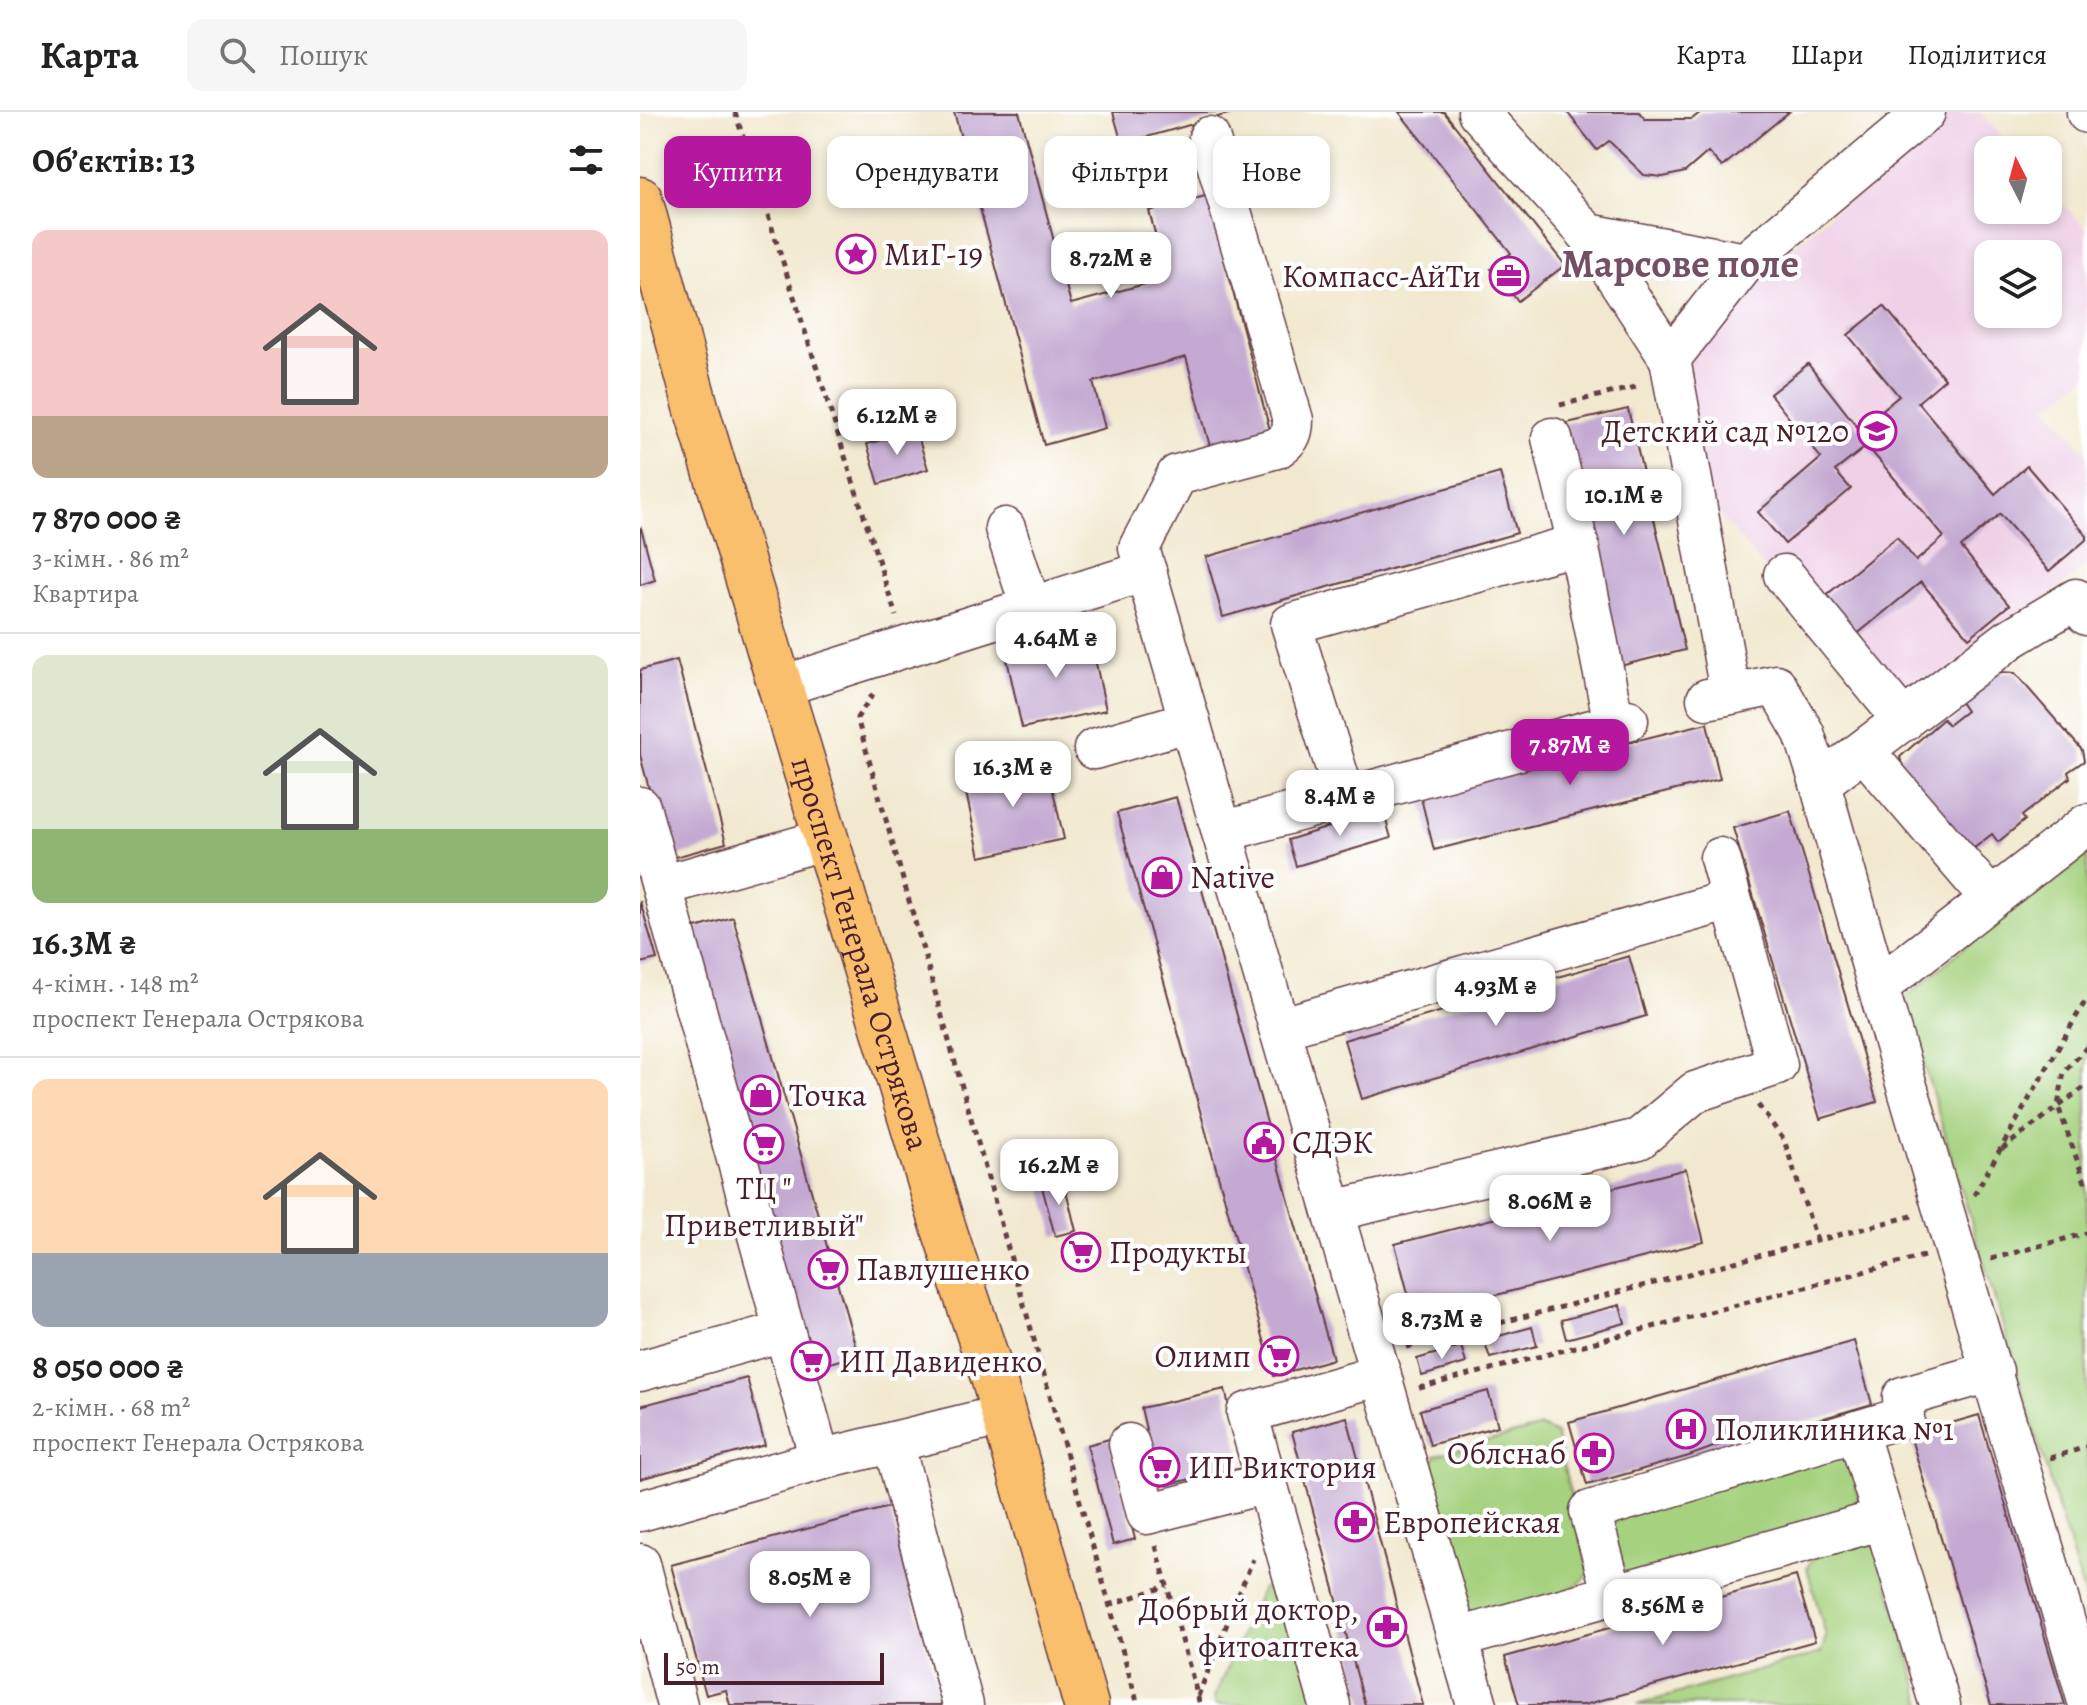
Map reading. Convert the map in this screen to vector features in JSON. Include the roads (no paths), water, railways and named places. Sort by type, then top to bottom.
[{"type":"main road","name":"проспект Генерала Острякова","points":[[640,199],[698,414],[943,1226],[1004,1415],[1086,1705]]},
{"type":"street","points":[[1478,112],[1588,234],[1671,368],[1718,695],[1776,685],[1804,733],[2087,1698]]},
{"type":"street","points":[[1671,368],[1745,263],[1925,112]]},
{"type":"street","points":[[1209,137],[1293,420],[1293,430],[1288,441],[1277,448],[1177,475],[1139,548],[1477,1705]]},
{"type":"street","points":[[1588,234],[1745,263]]},
{"type":"street","points":[[1222,832],[1621,722],[1552,438]]},
{"type":"street","points":[[1005,528],[1031,607]]},
{"type":"street","points":[[1345,797],[1291,624],[1578,544]]},
{"type":"street","points":[[779,687],[1146,571]]},
{"type":"street","points":[[1784,575],[1904,721]]},
{"type":"street","points":[[1820,783],[2010,639],[2076,599],[2087,615]]},
{"type":"street","points":[[1094,749],[1190,721]]},
{"type":"street","points":[[1864,751],[1991,899]]},
{"type":"street","points":[[640,807],[653,875],[820,1460]]},
{"type":"street","points":[[1878,987],[2087,824]]},
{"type":"street","points":[[653,875],[826,839]]},
{"type":"street","points":[[1333,1211],[1639,1139],[1695,1092],[1777,1065],[1720,858]]},
{"type":"street","points":[[1279,1028],[1731,900]]},
{"type":"street","points":[[640,1371],[784,1331]]},
{"type":"street","points":[[1613,1595],[1590,1511],[1904,1417],[1903,1397],[1993,1371]]},
{"type":"street","points":[[1330,1705],[1247,1413],[1381,1376]]},
{"type":"street","points":[[640,1511],[820,1460],[1004,1415]]},
{"type":"street","points":[[1857,1431],[1940,1705]]},
{"type":"street","points":[[893,1442],[963,1705]]},
{"type":"street","points":[[1129,1444],[1147,1514],[1271,1495]]},
{"type":"street","points":[[1458,1638],[1884,1519]]},
{"type":"street","points":[[640,1564],[677,1705]]},
{"type":"place","name":"МиГ-19","points":[[856,254]]},
{"type":"place","name":"Компасс-АйТи","points":[[1509,276]]},
{"type":"place","name":"Детский сад №120","points":[[1877,431]]},
{"type":"place","name":"Native","points":[[1162,877]]},
{"type":"place","name":"Точка","points":[[761,1095]]},
{"type":"place","name":"СДЭК","points":[[1264,1142]]},
{"type":"place","name":"ТЦ \" Приветливый\"","points":[[764,1144]]},
{"type":"place","name":"Продукты","points":[[1081,1252]]},
{"type":"place","name":"Павлушенко","points":[[828,1269]]},
{"type":"place","name":"Олимп","points":[[1279,1356]]},
{"type":"place","name":"ИП Давиденко","points":[[811,1361]]},
{"type":"place","name":"Поликлиника №1","points":[[1686,1429]]},
{"type":"place","name":"Облснаб","points":[[1594,1453]]},
{"type":"place","name":"ИП Виктория","points":[[1160,1467]]},
{"type":"place","name":"Европейская","points":[[1355,1522]]},
{"type":"place","name":"Добрый доктор, фитоаптека","points":[[1387,1627]]},
{"type":"district","name":"Марсове поле","points":[[1680,263]]}]
